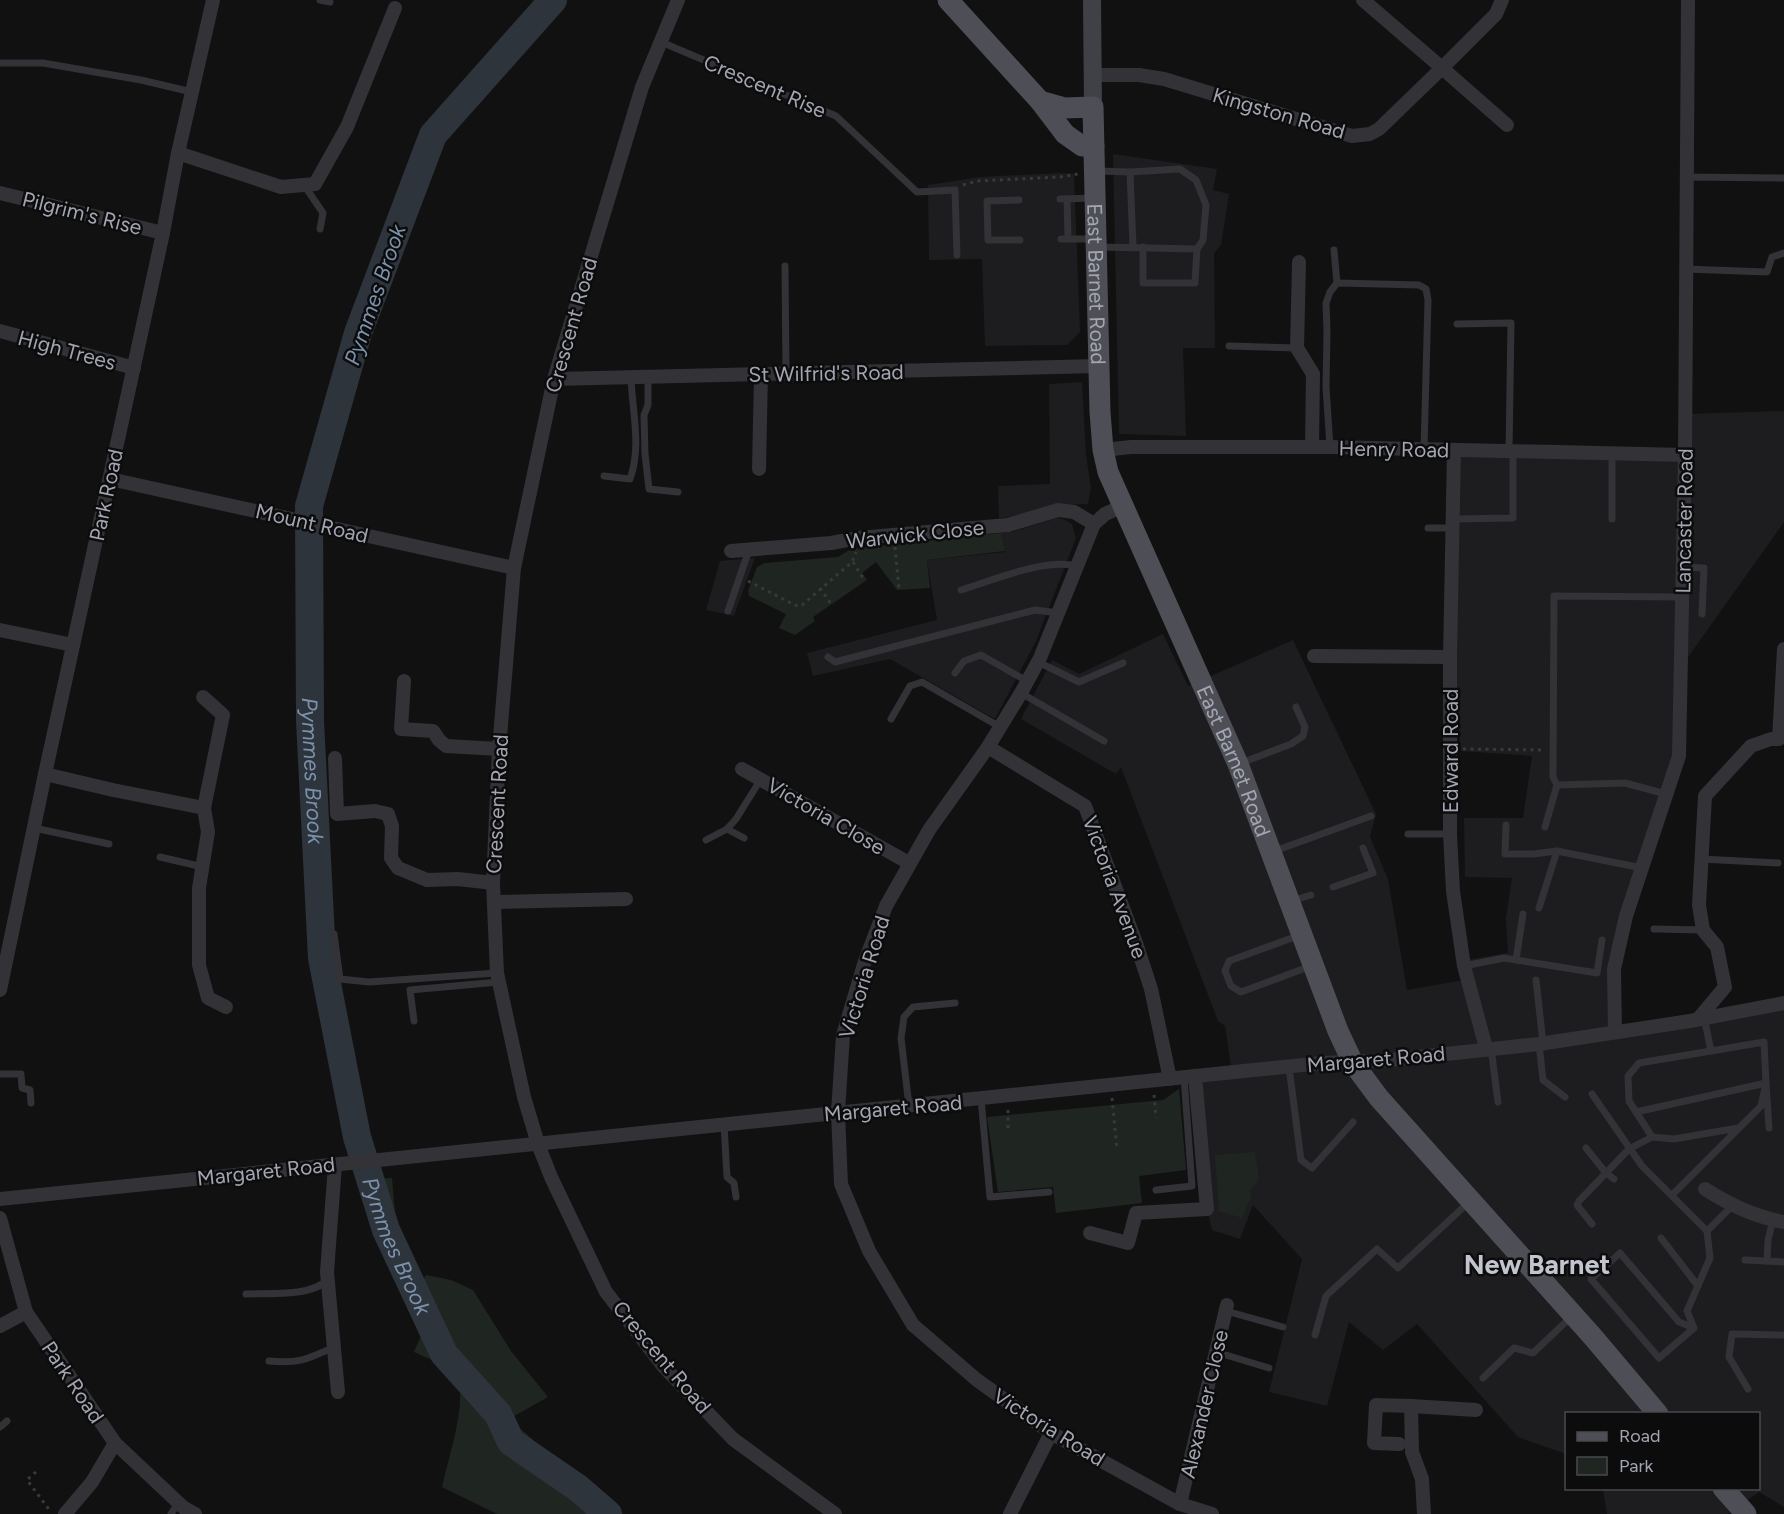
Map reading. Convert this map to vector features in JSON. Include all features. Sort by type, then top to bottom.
[{"type":"main road","points":[[948,0],[1040,101],[1055,123],[1082,146],[1094,147]]},
{"type":"main road","points":[[1040,101],[1065,108],[1093,107]]},
{"type":"main road","name":"East Barnet Road","points":[[1093,107],[1100,412],[1103,450],[1108,472],[1238,764],[1338,1031],[1353,1063],[1379,1098],[1657,1412]]},
{"type":"main road","points":[[1724,1490],[1746,1514]]},
{"type":"street","name":"Park Road","points":[[0,990],[7,930],[34,828],[163,233],[178,153],[213,0]]},
{"type":"street","name":"Crescent Road","points":[[678,0],[642,87],[554,379],[514,568],[499,749],[493,883],[498,977],[524,1097],[538,1144],[551,1177],[606,1292],[664,1367],[733,1439],[835,1514]]},
{"type":"street","name":"East Barnet Road","points":[[1092,0],[1093,107]]},
{"type":"street","points":[[1363,0],[1507,124]]},
{"type":"street","name":"Kingston Road","points":[[1092,75],[1139,75],[1164,79],[1352,136],[1370,134],[1379,129],[1496,14],[1502,0]]},
{"type":"street","name":"Lancaster Road","points":[[1615,1032],[1614,974],[1626,916],[1679,756],[1685,455],[1688,0]]},
{"type":"street","points":[[178,153],[281,187],[315,184],[347,127],[395,8]]},
{"type":"street","name":"Pilgrim's Rise","points":[[0,193],[163,233]]},
{"type":"street","points":[[1299,262],[1297,348],[1313,374],[1312,447]]},
{"type":"street","name":"High Trees","points":[[0,331],[134,368]]},
{"type":"street","name":"St Wilfrid's Road","points":[[554,379],[1099,366]]},
{"type":"street","points":[[759,469],[761,374]]},
{"type":"street","name":"Henry Road","points":[[1103,450],[1131,447],[1330,447],[1685,455]]},
{"type":"street","name":"Edward Road","points":[[1454,450],[1449,657],[1450,834],[1454,891],[1464,966],[1488,1048]]},
{"type":"street","name":"Mount Road","points":[[110,479],[514,568]]},
{"type":"street","points":[[1094,524],[1105,514],[1123,506]]},
{"type":"street","name":"Warwick Close","points":[[731,551],[1008,525],[1058,510],[1074,512],[1094,524]]},
{"type":"street","name":"Victoria Road","points":[[1094,524],[1038,662],[988,747],[941,812],[885,906],[852,1001],[842,1045],[838,1112],[841,1184],[869,1251],[913,1325],[976,1380],[1051,1433],[1180,1504],[1212,1514]]},
{"type":"street","points":[[0,630],[73,645]]},
{"type":"street","points":[[1702,1018],[1725,987],[1717,947],[1703,930],[1699,905],[1705,796],[1751,746],[1771,739],[1782,739],[1784,649]]},
{"type":"street","points":[[1314,656],[1449,657]]},
{"type":"street","points":[[404,681],[400,729],[433,731],[439,741],[446,746],[499,749]]},
{"type":"street","points":[[203,697],[223,715],[204,808],[208,832],[199,888],[200,965],[208,998],[226,1007]]},
{"type":"street","name":"Victoria Avenue","points":[[988,747],[1085,806],[1183,1077],[1207,1209],[1136,1213],[1128,1243],[1090,1233]]},
{"type":"street","points":[[335,758],[337,814],[375,810],[388,814],[392,826],[391,858],[398,868],[427,880],[458,879],[493,883]]},
{"type":"street","name":"Victoria Close","points":[[742,769],[909,863]]},
{"type":"street","points":[[45,774],[204,808]]},
{"type":"street","points":[[494,902],[626,899]]},
{"type":"street","name":"Margaret Road","points":[[0,1199],[1183,1077],[1322,1063],[1353,1063],[1541,1043],[1784,1003]]},
{"type":"street","points":[[335,1165],[328,1280],[338,1392]]},
{"type":"street","points":[[1705,1189],[1733,1205],[1763,1218],[1778,1221]]},
{"type":"street","name":"Park Road","points":[[0,1218],[26,1312],[115,1443],[175,1508],[195,1514]]},
{"type":"street","name":"Alexander Close","points":[[1180,1504],[1227,1308]]},
{"type":"street","points":[[0,1326],[26,1312]]},
{"type":"street","points":[[1399,1444],[1374,1443],[1376,1405],[1476,1410]]},
{"type":"street","points":[[1411,1406],[1412,1452],[1422,1479],[1424,1514]]},
{"type":"street","points":[[1014,1513],[1051,1433]]},
{"type":"street","points":[[65,1514],[92,1482],[115,1443]]},
{"type":"lane","points":[[320,0],[330,2]]},
{"type":"lane","name":"Crescent Rise","points":[[662,42],[836,116],[917,192],[955,190]]},
{"type":"lane","points":[[0,63],[43,63],[141,80],[192,92]]},
{"type":"lane","points":[[1095,171],[1130,172],[1180,169],[1196,180],[1206,206],[1203,240],[1197,249],[1195,283],[1143,283],[1143,247]]},
{"type":"lane","points":[[1130,172],[1133,246]]},
{"type":"lane","points":[[1686,177],[1784,178]]},
{"type":"lane","points":[[304,185],[323,213],[320,229]]},
{"type":"lane","points":[[955,190],[957,255]]},
{"type":"lane","points":[[1095,198],[1064,199],[1065,239],[1143,247],[1197,249]]},
{"type":"lane","points":[[1019,200],[987,201],[988,240],[1020,240]]},
{"type":"lane","points":[[1330,447],[1326,387],[1326,303],[1329,292],[1337,283],[1334,250]]},
{"type":"lane","points":[[1685,269],[1767,272],[1772,257],[1784,253]]},
{"type":"lane","points":[[784,266],[786,374]]},
{"type":"lane","points":[[1337,283],[1419,285],[1426,289],[1428,300],[1424,449]]},
{"type":"lane","points":[[1428,528],[1513,518],[1511,322],[1457,324]]},
{"type":"lane","points":[[1229,346],[1297,348]]},
{"type":"lane","points":[[604,476],[630,479],[636,463],[631,376]]},
{"type":"lane","points":[[648,376],[648,405],[644,415],[649,489],[678,492]]},
{"type":"lane","points":[[1611,519],[1612,453]]},
{"type":"lane","points":[[728,610],[749,550]]},
{"type":"lane","points":[[961,590],[1028,570],[1064,563],[1077,566]]},
{"type":"lane","points":[[1683,567],[1704,568],[1702,614]]},
{"type":"lane","points":[[1545,827],[1557,785],[1553,777],[1554,596],[1682,597]]},
{"type":"lane","points":[[828,657],[835,662],[1035,610],[1059,613]]},
{"type":"lane","points":[[955,674],[964,661],[981,655],[1104,741]]},
{"type":"lane","points":[[1038,662],[1079,682],[1124,663]]},
{"type":"lane","points":[[891,719],[910,686],[922,682],[1000,727]]},
{"type":"lane","points":[[1238,764],[1291,744],[1303,736],[1305,727],[1296,707]]},
{"type":"lane","points":[[706,840],[727,829],[762,779]]},
{"type":"lane","points":[[1557,785],[1625,783],[1666,794]]},
{"type":"lane","points":[[1272,852],[1371,816]]},
{"type":"lane","points":[[1506,825],[1505,854],[1557,851],[1642,868]]},
{"type":"lane","points":[[34,828],[109,844]]},
{"type":"lane","points":[[727,829],[744,838]]},
{"type":"lane","points":[[1408,834],[1450,834]]},
{"type":"lane","points":[[1333,887],[1373,873],[1363,848]]},
{"type":"lane","points":[[1539,908],[1557,851]]},
{"type":"lane","points":[[160,857],[203,867]]},
{"type":"lane","points":[[1701,859],[1778,863]]},
{"type":"lane","points":[[1291,901],[1311,894]]},
{"type":"lane","points":[[1516,960],[1522,914]]},
{"type":"lane","points":[[1654,929],[1703,930]]},
{"type":"lane","points":[[334,934],[340,979],[369,982],[498,977]]},
{"type":"lane","points":[[1302,934],[1229,961],[1225,971],[1231,986],[1240,992],[1314,966]]},
{"type":"lane","points":[[1597,973],[1602,940]]},
{"type":"lane","points":[[1464,966],[1504,958],[1614,974]]},
{"type":"lane","points":[[414,1021],[410,990],[498,977]]},
{"type":"lane","points":[[1536,980],[1543,1080],[1565,1097]]},
{"type":"lane","points":[[909,1106],[900,1038],[904,1017],[913,1007],[955,1003]]},
{"type":"lane","points":[[1702,1018],[1711,1051]]},
{"type":"lane","points":[[1652,1137],[1629,1101],[1628,1076],[1639,1063],[1764,1042],[1769,1128]]},
{"type":"lane","points":[[1488,1048],[1498,1102]]},
{"type":"lane","points":[[1289,1067],[1300,1160],[1312,1168],[1353,1122]]},
{"type":"lane","points":[[0,1074],[21,1074],[22,1088],[30,1089],[31,1103]]},
{"type":"lane","points":[[1156,1190],[1192,1186],[1183,1077]]},
{"type":"lane","points":[[1636,1112],[1766,1083]]},
{"type":"lane","points":[[1672,1196],[1761,1106],[1766,1083]]},
{"type":"lane","points":[[1592,1094],[1642,1166],[1707,1231],[1710,1258],[1687,1311],[1694,1328]]},
{"type":"lane","points":[[981,1099],[990,1197],[1049,1192]]},
{"type":"lane","points":[[724,1125],[727,1177],[734,1183],[736,1197]]},
{"type":"lane","points":[[1592,1224],[1577,1205],[1629,1149],[1652,1137],[1674,1139],[1738,1128]]},
{"type":"lane","points":[[1586,1148],[1606,1173],[1614,1179]]},
{"type":"lane","points":[[1315,1335],[1326,1296],[1377,1249],[1398,1268],[1470,1200]]},
{"type":"lane","points":[[1707,1231],[1733,1205]]},
{"type":"lane","points":[[1767,1261],[1768,1240],[1778,1221]]},
{"type":"lane","points":[[1661,1238],[1698,1286]]},
{"type":"lane","points":[[1617,1251],[1679,1322],[1694,1328],[1659,1358],[1591,1280],[1617,1251]]},
{"type":"lane","points":[[1745,1260],[1784,1262]]},
{"type":"lane","points":[[246,1294],[311,1291],[328,1280]]},
{"type":"lane","points":[[1227,1308],[1283,1328]]},
{"type":"lane","points":[[1483,1378],[1515,1348],[1533,1353],[1572,1315]]},
{"type":"lane","points":[[1748,1389],[1729,1357],[1732,1334],[1784,1335]]},
{"type":"lane","points":[[269,1361],[290,1363],[307,1359],[334,1347]]},
{"type":"lane","points":[[1216,1352],[1269,1368]]},
{"type":"lane","points":[[0,1427],[7,1421]]},
{"type":"path","points":[[955,190],[966,182],[1060,177],[1095,171]]},
{"type":"path","points":[[894,535],[899,591]]},
{"type":"path","points":[[741,578],[798,606],[852,562],[858,538]]},
{"type":"path","points":[[852,562],[865,580]]},
{"type":"path","points":[[820,588],[831,604]]},
{"type":"path","points":[[1449,749],[1553,750]]},
{"type":"path","points":[[1153,1081],[1156,1118]]},
{"type":"path","points":[[1111,1086],[1117,1150]]},
{"type":"path","points":[[1008,1096],[1008,1132]]},
{"type":"path","points":[[36,1472],[27,1480],[53,1514]]},
{"type":"shaded area","points":[[1113,154],[1217,169],[1213,190],[1229,194],[1221,245],[1214,253],[1215,348],[1183,348],[1186,436],[1119,434]]},
{"type":"shaded area","points":[[1074,174],[1080,332],[1067,345],[985,346],[982,259],[929,260],[928,185],[980,177]]},
{"type":"shaded area","points":[[1082,382],[1086,455],[1091,488],[1088,504],[1055,505],[1023,516],[999,518],[998,486],[1050,484],[1049,384]]},
{"type":"shaded area","points":[[1784,411],[1784,522],[1681,667],[1679,758],[1624,920],[1614,1032],[1784,1003],[1784,1507],[1759,1492],[1728,1514],[1607,1514],[1603,1490],[1760,1490],[1760,1412],[1565,1412],[1565,1454],[1518,1437],[1417,1324],[1383,1350],[1349,1322],[1327,1406],[1269,1392],[1302,1259],[1253,1205],[1240,1239],[1212,1230],[1207,1209],[1196,1075],[1232,1073],[1225,1026],[1218,1021],[1121,767],[1116,774],[1021,719],[1052,660],[1079,674],[1163,634],[1188,686],[1293,640],[1376,814],[1370,837],[1388,879],[1407,990],[1469,979],[1467,960],[1508,953],[1506,918],[1512,878],[1465,877],[1464,818],[1523,818],[1532,756],[1461,751],[1450,658],[1454,451],[1685,455],[1686,414]]},
{"type":"shaded area","points":[[1057,518],[1072,524],[1076,538],[1036,641],[995,719],[890,659],[813,676],[807,653],[937,620],[927,560],[1005,552],[1001,533]]},
{"type":"shaded area","points":[[755,558],[734,616],[706,610],[720,561]]},
{"type":"green space","points":[[1001,533],[1005,551],[927,560],[930,588],[897,590],[876,562],[862,573],[867,580],[813,617],[815,621],[795,635],[779,628],[786,614],[749,596],[748,591],[757,567],[765,563],[838,557],[851,549]]},
{"type":"green space","points":[[1179,1089],[1186,1170],[1139,1176],[1142,1203],[1056,1213],[1053,1187],[998,1192],[987,1117],[1163,1100]]},
{"type":"green space","points":[[1255,1152],[1259,1179],[1250,1191],[1251,1198],[1242,1218],[1219,1211],[1215,1155]]},
{"type":"green space","points":[[392,1178],[396,1225],[393,1246],[380,1244],[371,1218],[366,1179]]},
{"type":"green space","points":[[426,1275],[451,1280],[473,1290],[511,1351],[548,1397],[509,1419],[623,1514],[497,1514],[442,1487],[459,1415],[460,1386],[458,1372],[414,1352],[430,1314],[417,1291]]},
{"type":"waterway","name":"Pymmes Brook","points":[[553,0],[433,135],[358,333],[309,506],[310,721],[322,958],[357,1137],[386,1230],[444,1354],[498,1414],[511,1442],[578,1488],[608,1514]]},
{"type":"district","name":"New Barnet","points":[[1537,1264]]}]
